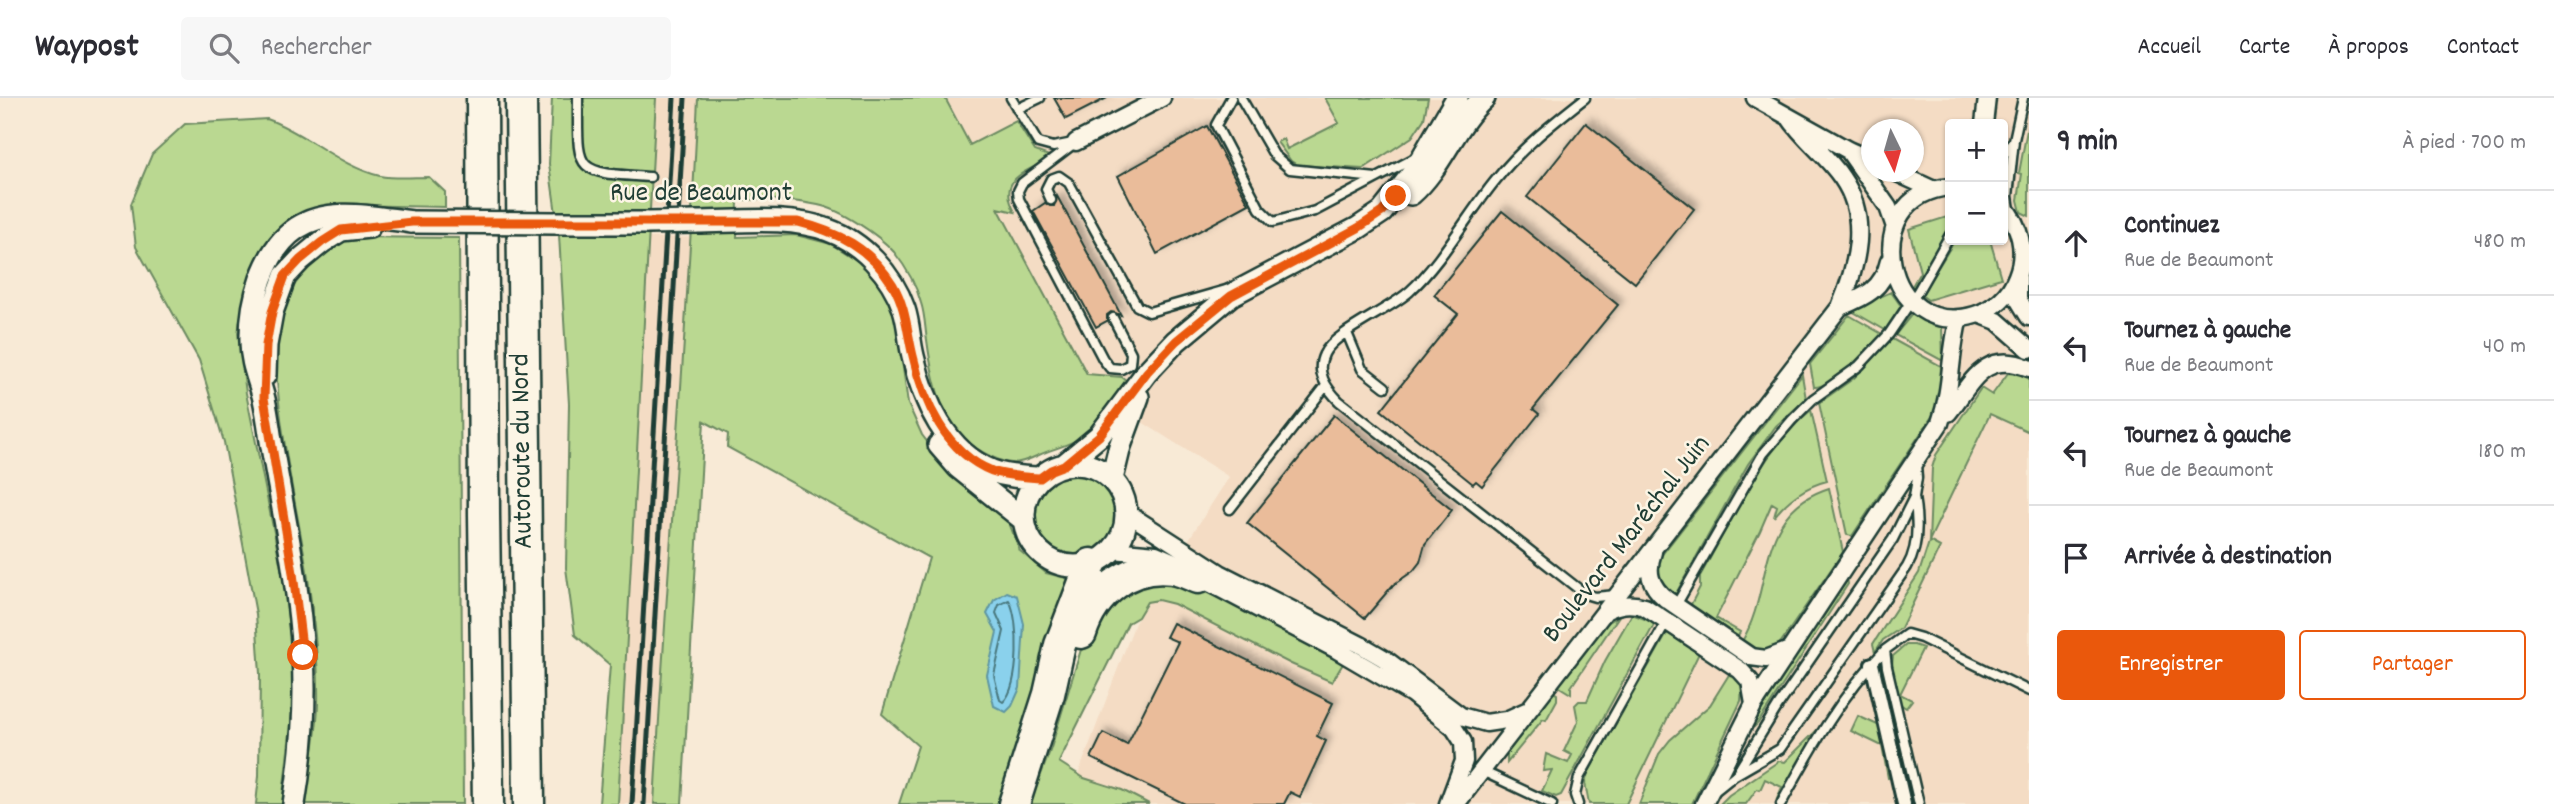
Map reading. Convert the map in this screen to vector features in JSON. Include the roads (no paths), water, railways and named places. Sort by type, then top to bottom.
[{"type":"highway","name":"Autoroute du Nord","points":[[482,98],[488,804]]},
{"type":"highway","name":"Autoroute du Nord","points":[[521,98],[529,804]]},
{"type":"highway","points":[[1014,804],[1049,694],[1060,645],[1102,557]]},
{"type":"highway","points":[[1049,694],[1068,674],[1085,620],[1103,592],[1141,571],[1172,569],[1198,578]]},
{"type":"street","points":[[1076,142],[1162,98]]},
{"type":"street","points":[[1432,142],[1437,98]]},
{"type":"street","points":[[1382,212],[1414,172],[1457,98]]},
{"type":"street","points":[[1484,98],[1460,129],[1436,168],[1413,193],[1358,228],[1231,296],[1176,341],[1147,372],[1099,436],[1064,465],[1040,478],[1027,497],[1024,520],[1027,533],[1041,554],[1065,565],[1102,557],[1156,554],[1180,564],[1198,578],[1337,650],[1415,681],[1461,716],[1486,723],[1506,720],[1529,709]]},
{"type":"street","points":[[1755,98],[1861,156]]},
{"type":"street","name":"Boulevard Maréchal Juin","points":[[1456,804],[1840,307],[1858,250],[1859,234],[1852,198],[1843,179],[1815,145],[1799,132],[1790,117]]},
{"type":"street","points":[[1848,150],[1888,207],[1895,227]]},
{"type":"street","points":[[1924,180],[1945,185]]},
{"type":"street","points":[[1895,227],[1913,202],[1945,185]]},
{"type":"street","points":[[1890,255],[1898,283],[1911,301],[1929,312],[1959,318],[1979,314],[2002,299],[2017,276],[2022,258],[2024,231],[2008,212]]},
{"type":"street","name":"Rue de Beaumont","points":[[294,804],[304,706],[303,655],[293,573],[264,398],[266,345],[272,312],[285,276],[314,248],[341,230],[412,222],[798,222],[830,230],[855,245],[878,264],[893,285],[907,320],[922,390],[942,429],[953,443],[970,458],[991,470],[1010,476],[1040,478]]},
{"type":"street","name":"Boulevard Maréchal Juin","points":[[1840,307],[1874,291],[1886,274],[1895,227]]},
{"type":"street","points":[[2017,276],[2018,299],[2029,317]]},
{"type":"street","points":[[1979,314],[1997,321],[2029,349]]},
{"type":"street","points":[[1940,423],[1949,399],[1954,339],[1959,318]]},
{"type":"street","name":"Rue de Beaumont","points":[[913,357],[913,392],[934,439],[958,467],[1024,520]]},
{"type":"street","points":[[1706,800],[1754,704],[1940,423],[1980,372],[2001,362],[2015,362],[2029,368]]},
{"type":"street","points":[[1112,479],[1120,446],[1147,372]]},
{"type":"street","points":[[1064,465],[1090,466],[1112,479],[1123,495],[1127,513],[1126,527],[1102,557]]},
{"type":"street","points":[[1127,513],[1220,573],[1380,666],[1454,728],[1463,742],[1464,761],[1448,804]]},
{"type":"street","points":[[1654,549],[1650,561],[1650,580],[1657,591],[1676,606],[1751,657],[1766,659],[1787,651]]},
{"type":"street","points":[[1605,611],[1622,604],[1636,604],[1667,621],[1746,676],[1754,704]]},
{"type":"street","points":[[1872,664],[1904,804]]},
{"type":"lane","points":[[578,98],[578,144],[580,159],[585,166],[604,174],[650,177]]},
{"type":"lane","points":[[1011,98],[1038,143],[1053,147],[1076,142]]},
{"type":"lane","points":[[1017,109],[1040,98]]},
{"type":"lane","points":[[1231,98],[1216,125],[1260,209],[1273,222],[1315,211],[1376,178],[1432,142]]},
{"type":"lane","points":[[1241,98],[1274,155],[1290,169],[1376,178]]},
{"type":"lane","points":[[1586,98],[1520,151],[1490,186],[1420,283],[1403,298],[1333,342],[1324,352],[1321,367],[1325,387],[1339,401],[1585,594],[1595,597],[1618,594]]},
{"type":"lane","points":[[2008,197],[2022,98]]},
{"type":"lane","points":[[2008,148],[2014,140]]},
{"type":"lane","points":[[1076,142],[1022,183],[1018,191],[1019,199],[1103,359],[1110,368],[1121,369],[1130,364],[1130,353],[1113,318]]},
{"type":"lane","points":[[1051,200],[1046,189],[1051,179],[1059,177],[1069,183],[1137,306],[1149,312],[1256,281]]},
{"type":"lane","points":[[1578,804],[1575,795],[1579,778],[1763,454],[1814,399],[1875,351],[1911,301],[1945,243]]},
{"type":"lane","points":[[1347,333],[1362,369],[1385,387]]},
{"type":"lane","points":[[1230,509],[1325,387]]},
{"type":"lane","points":[[1735,775],[1778,706],[1893,539],[1914,497],[1917,478],[1915,460]]},
{"type":"lane","points":[[1706,800],[1735,775],[1780,749],[1907,567],[1915,547],[1917,510],[1914,497]]},
{"type":"lane","points":[[1781,804],[1829,720],[1872,664],[1885,650],[1907,634],[1921,638],[2029,691]]},
{"type":"lane","points":[[1885,650],[1919,804]]},
{"type":"lane","points":[[1482,771],[1552,804]]},
{"type":"water","points":[[1007,592],[1017,596],[1024,624],[1020,688],[1012,706],[1006,712],[994,706],[987,675],[997,632],[987,614],[994,600]]},
{"type":"railway","points":[[632,804],[674,98]]},
{"type":"railway","points":[[644,804],[685,98]]}]
